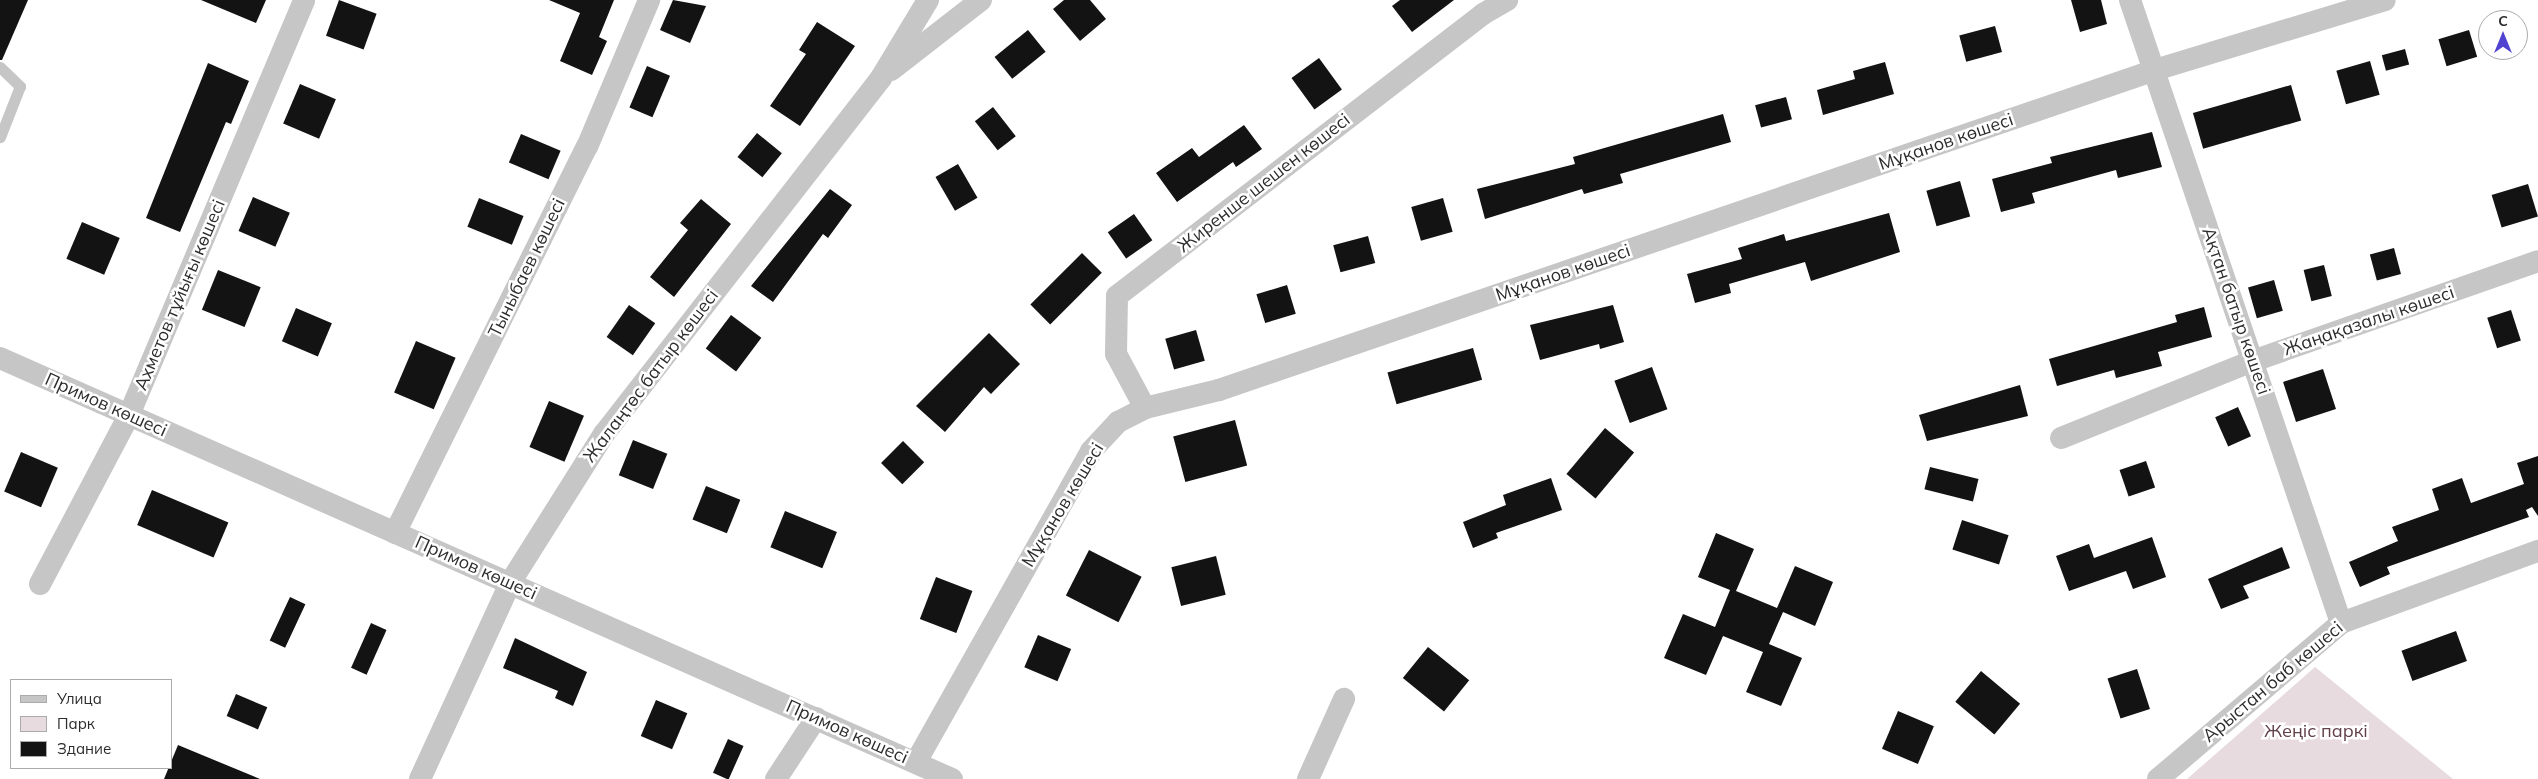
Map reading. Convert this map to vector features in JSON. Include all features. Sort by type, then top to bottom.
[{"type":"street","name":"Ахметов тұйығы көшесі","points":[[40,584],[129,415],[304,0]]},
{"type":"street","name":"Тыныбаев көшесі","points":[[396,533],[587,147],[649,0]]},
{"type":"street","name":"Жалаңтөс батыр көшесі","points":[[420,779],[510,583],[604,434],[881,78],[928,0]]},
{"type":"street","name":"Жалаңтөс батыр көшесі","points":[[881,78],[982,0]]},
{"type":"street","name":"Жиренше шешен көшесі","points":[[1145,408],[1116,354],[1117,296],[1483,14],[1507,0]]},
{"type":"street","name":"Ақтан батыр көшесі","points":[[2130,0],[2341,623]]},
{"type":"street","name":"Мұқанов көшесі","points":[[916,762],[1091,451],[1118,422],[1145,408],[1219,390],[2155,70],[2385,0]]},
{"type":"street","name":"Жаңақазалы көшесі","points":[[2061,438],[2253,361],[2538,261]]},
{"type":"street","name":"Примов көшесі","points":[[0,358],[952,779]]},
{"type":"street","name":"Арыстан баб көшесі","points":[[2158,779],[2341,623],[2538,551]]},
{"type":"street","points":[[1308,779],[1344,699]]},
{"type":"street","points":[[776,779],[816,718]]},
{"type":"lane","points":[[0,67],[20,86],[0,137]]},
{"type":"green space","name":"Жеңіс паркі","points":[[2315,667],[2453,779],[2187,779]]},
{"type":"building","points":[[0,0],[28,0],[2,60],[0,60]]},
{"type":"building","points":[[201,0],[266,0],[256,23]]},
{"type":"building","points":[[339,0],[377,14],[364,49],[326,36]]},
{"type":"building","points":[[549,0],[614,0],[599,37],[607,41],[592,75],[560,61],[580,13]]},
{"type":"building","points":[[673,0],[706,6],[690,43],[660,30]]},
{"type":"building","points":[[1064,0],[1090,0],[1106,19],[1080,41],[1053,9]]},
{"type":"building","points":[[1400,0],[1454,0],[1412,32],[1392,6]]},
{"type":"building","points":[[2071,0],[2101,0],[2107,24],[2080,32]]},
{"type":"building","points":[[817,22],[855,46],[800,126],[770,106],[806,54],[799,50]]},
{"type":"building","points":[[1995,26],[2002,52],[1966,62],[1959,36]]},
{"type":"building","points":[[1028,30],[1046,52],[1012,79],[995,57]]},
{"type":"building","points":[[2469,30],[2477,57],[2447,66],[2438,39]]},
{"type":"building","points":[[2405,49],[2409,64],[2386,71],[2382,55]]},
{"type":"building","points":[[1319,58],[1342,90],[1314,110],[1291,78]]},
{"type":"building","points":[[2370,61],[2380,95],[2346,104],[2336,71]]},
{"type":"building","points":[[1885,62],[1894,94],[1823,115],[1817,90],[1855,79],[1853,71]]},
{"type":"building","points":[[208,63],[249,81],[231,124],[226,122],[180,232],[146,218]]},
{"type":"building","points":[[647,66],[670,76],[652,117],[629,107]]},
{"type":"building","points":[[300,84],[336,99],[319,139],[283,124]]},
{"type":"building","points":[[2291,85],[2301,121],[2203,149],[2193,113]]},
{"type":"building","points":[[1786,97],[1792,119],[1761,127],[1755,105]]},
{"type":"building","points":[[993,107],[1016,136],[998,150],[975,121]]},
{"type":"building","points":[[1723,114],[1731,142],[1620,174],[1623,183],[1584,194],[1582,189],[1485,219],[1477,189],[1575,164],[1573,157]]},
{"type":"building","points":[[1244,125],[1262,149],[1236,167],[1233,162],[1177,202],[1156,173],[1192,148],[1199,157]]},
{"type":"building","points":[[2152,132],[2162,167],[2118,178],[2116,170],[2032,193],[2035,203],[2001,212],[1992,179],[2052,163],[2050,157]]},
{"type":"building","points":[[757,133],[782,153],[762,177],[737,157]]},
{"type":"building","points":[[521,134],[561,151],[548,179],[509,163]]},
{"type":"building","points":[[958,164],[978,198],[955,211],[935,177]]},
{"type":"building","points":[[1960,181],[1970,217],[1937,226],[1926,191]]},
{"type":"building","points":[[2528,184],[2538,217],[2502,228],[2492,195]]},
{"type":"building","points":[[830,189],[852,205],[828,238],[823,234],[773,302],[751,286]]},
{"type":"building","points":[[253,197],[290,213],[275,247],[239,231]]},
{"type":"building","points":[[479,198],[524,216],[512,245],[467,227]]},
{"type":"building","points":[[1443,198],[1453,232],[1421,241],[1411,207]]},
{"type":"building","points":[[701,199],[731,224],[674,297],[650,277],[688,230],[680,223]]},
{"type":"building","points":[[1889,213],[1900,252],[1811,281],[1805,262],[1729,284],[1731,293],[1695,303],[1687,274],[1742,259],[1738,248],[1784,234],[1786,241]]},
{"type":"building","points":[[1134,214],[1152,240],[1126,259],[1108,232]]},
{"type":"building","points":[[82,222],[120,238],[104,275],[66,259]]},
{"type":"building","points":[[1368,236],[1375,263],[1340,272],[1333,245]]},
{"type":"building","points":[[2394,248],[2401,274],[2377,281],[2370,254]]},
{"type":"building","points":[[1082,253],[1102,273],[1050,324],[1030,305]]},
{"type":"building","points":[[2324,265],[2332,296],[2311,301],[2304,270]]},
{"type":"building","points":[[218,270],[261,287],[245,327],[202,310]]},
{"type":"building","points":[[2274,280],[2283,311],[2257,318],[2248,287]]},
{"type":"building","points":[[1287,285],[1296,314],[1265,323],[1256,294]]},
{"type":"building","points":[[629,305],[655,323],[633,355],[607,337]]},
{"type":"building","points":[[1613,305],[1624,342],[1600,349],[1599,344],[1540,360],[1530,325]]},
{"type":"building","points":[[2204,307],[2212,337],[2158,352],[2162,366],[2116,378],[2114,370],[2057,386],[2049,359],[2177,322],[2175,315]]},
{"type":"building","points":[[296,308],[332,323],[318,356],[282,341]]},
{"type":"building","points":[[2511,310],[2521,340],[2497,348],[2487,318]]},
{"type":"building","points":[[731,315],[761,338],[736,371],[706,349]]},
{"type":"building","points":[[1196,330],[1205,361],[1174,370],[1165,339]]},
{"type":"building","points":[[989,333],[1020,364],[991,394],[984,387],[945,432],[916,406]]},
{"type":"building","points":[[416,341],[456,358],[434,409],[394,393]]},
{"type":"building","points":[[1473,348],[1482,380],[1397,404],[1387,373]]},
{"type":"building","points":[[1652,367],[1667,409],[1630,423],[1614,381]]},
{"type":"building","points":[[2323,369],[2336,409],[2296,422],[2283,382]]},
{"type":"building","points":[[2020,385],[2028,416],[1927,441],[1919,415]]},
{"type":"building","points":[[549,401],[584,416],[564,462],[529,447]]},
{"type":"building","points":[[2238,407],[2251,436],[2228,446],[2215,417]]},
{"type":"building","points":[[1235,420],[1247,465],[1185,482],[1173,437]]},
{"type":"building","points":[[1605,428],[1634,452],[1596,498],[1566,474]]},
{"type":"building","points":[[633,440],[667,454],[653,489],[619,475]]},
{"type":"building","points":[[903,441],[924,462],[902,484],[881,463]]},
{"type":"building","points":[[21,452],[58,468],[41,507],[4,492]]},
{"type":"building","points":[[2538,456],[2538,516],[2532,507],[2526,510],[2529,517],[2387,567],[2390,574],[2360,587],[2349,562],[2398,541],[2392,527],[2439,510],[2432,489],[2462,478],[2471,503],[2524,484],[2517,463]]},
{"type":"building","points":[[2146,461],[2155,487],[2129,497],[2120,470]]},
{"type":"building","points":[[1930,467],[1979,479],[1973,501],[1924,489]]},
{"type":"building","points":[[1551,478],[1562,510],[1496,533],[1498,538],[1473,548],[1463,522],[1506,505],[1503,495]]},
{"type":"building","points":[[706,486],[740,500],[727,533],[693,519]]},
{"type":"building","points":[[152,490],[228,522],[214,557],[137,525]]},
{"type":"building","points":[[785,511],[837,532],[822,568],[770,547]]},
{"type":"building","points":[[1962,520],[2009,535],[1999,565],[1952,549]]},
{"type":"building","points":[[1716,533],[1754,549],[1736,591],[1777,608],[1795,566],[1833,582],[1815,626],[1783,612],[1769,644],[1802,658],[1781,706],[1746,692],[1763,652],[1723,636],[1706,675],[1664,658],[1683,614],[1715,627],[1730,590],[1698,577]]},
{"type":"building","points":[[2152,537],[2166,577],[2133,589],[2126,571],[2069,591],[2056,556],[2089,544],[2094,558]]},
{"type":"building","points":[[2282,547],[2290,568],[2243,586],[2249,598],[2221,609],[2208,579]]},
{"type":"building","points":[[1089,550],[1142,577],[1118,622],[1066,595]]},
{"type":"building","points":[[1216,556],[1226,595],[1181,606],[1171,567]]},
{"type":"building","points":[[936,577],[972,591],[956,633],[920,619]]},
{"type":"building","points":[[290,597],[305,604],[285,648],[270,641]]},
{"type":"building","points":[[371,623],[387,630],[367,675],[351,668]]},
{"type":"building","points":[[2456,631],[2467,661],[2412,681],[2401,651]]},
{"type":"building","points":[[1038,635],[1071,649],[1057,681],[1024,667]]},
{"type":"building","points":[[515,638],[587,672],[573,706],[555,698],[558,691],[503,668]]},
{"type":"building","points":[[1428,647],[1469,680],[1444,711],[1403,678]]},
{"type":"building","points":[[2137,669],[2150,709],[2120,719],[2108,679]]},
{"type":"building","points":[[1981,671],[2020,704],[1994,734],[1955,702]]},
{"type":"building","points":[[236,694],[267,707],[258,729],[227,716]]},
{"type":"building","points":[[656,700],[687,713],[672,749],[641,736]]},
{"type":"building","points":[[1898,711],[1934,726],[1918,764],[1882,749]]},
{"type":"building","points":[[728,739],[744,746],[729,779],[713,773]]},
{"type":"building","points":[[178,745],[260,779],[164,779],[168,769],[172,769],[172,760]]}]
